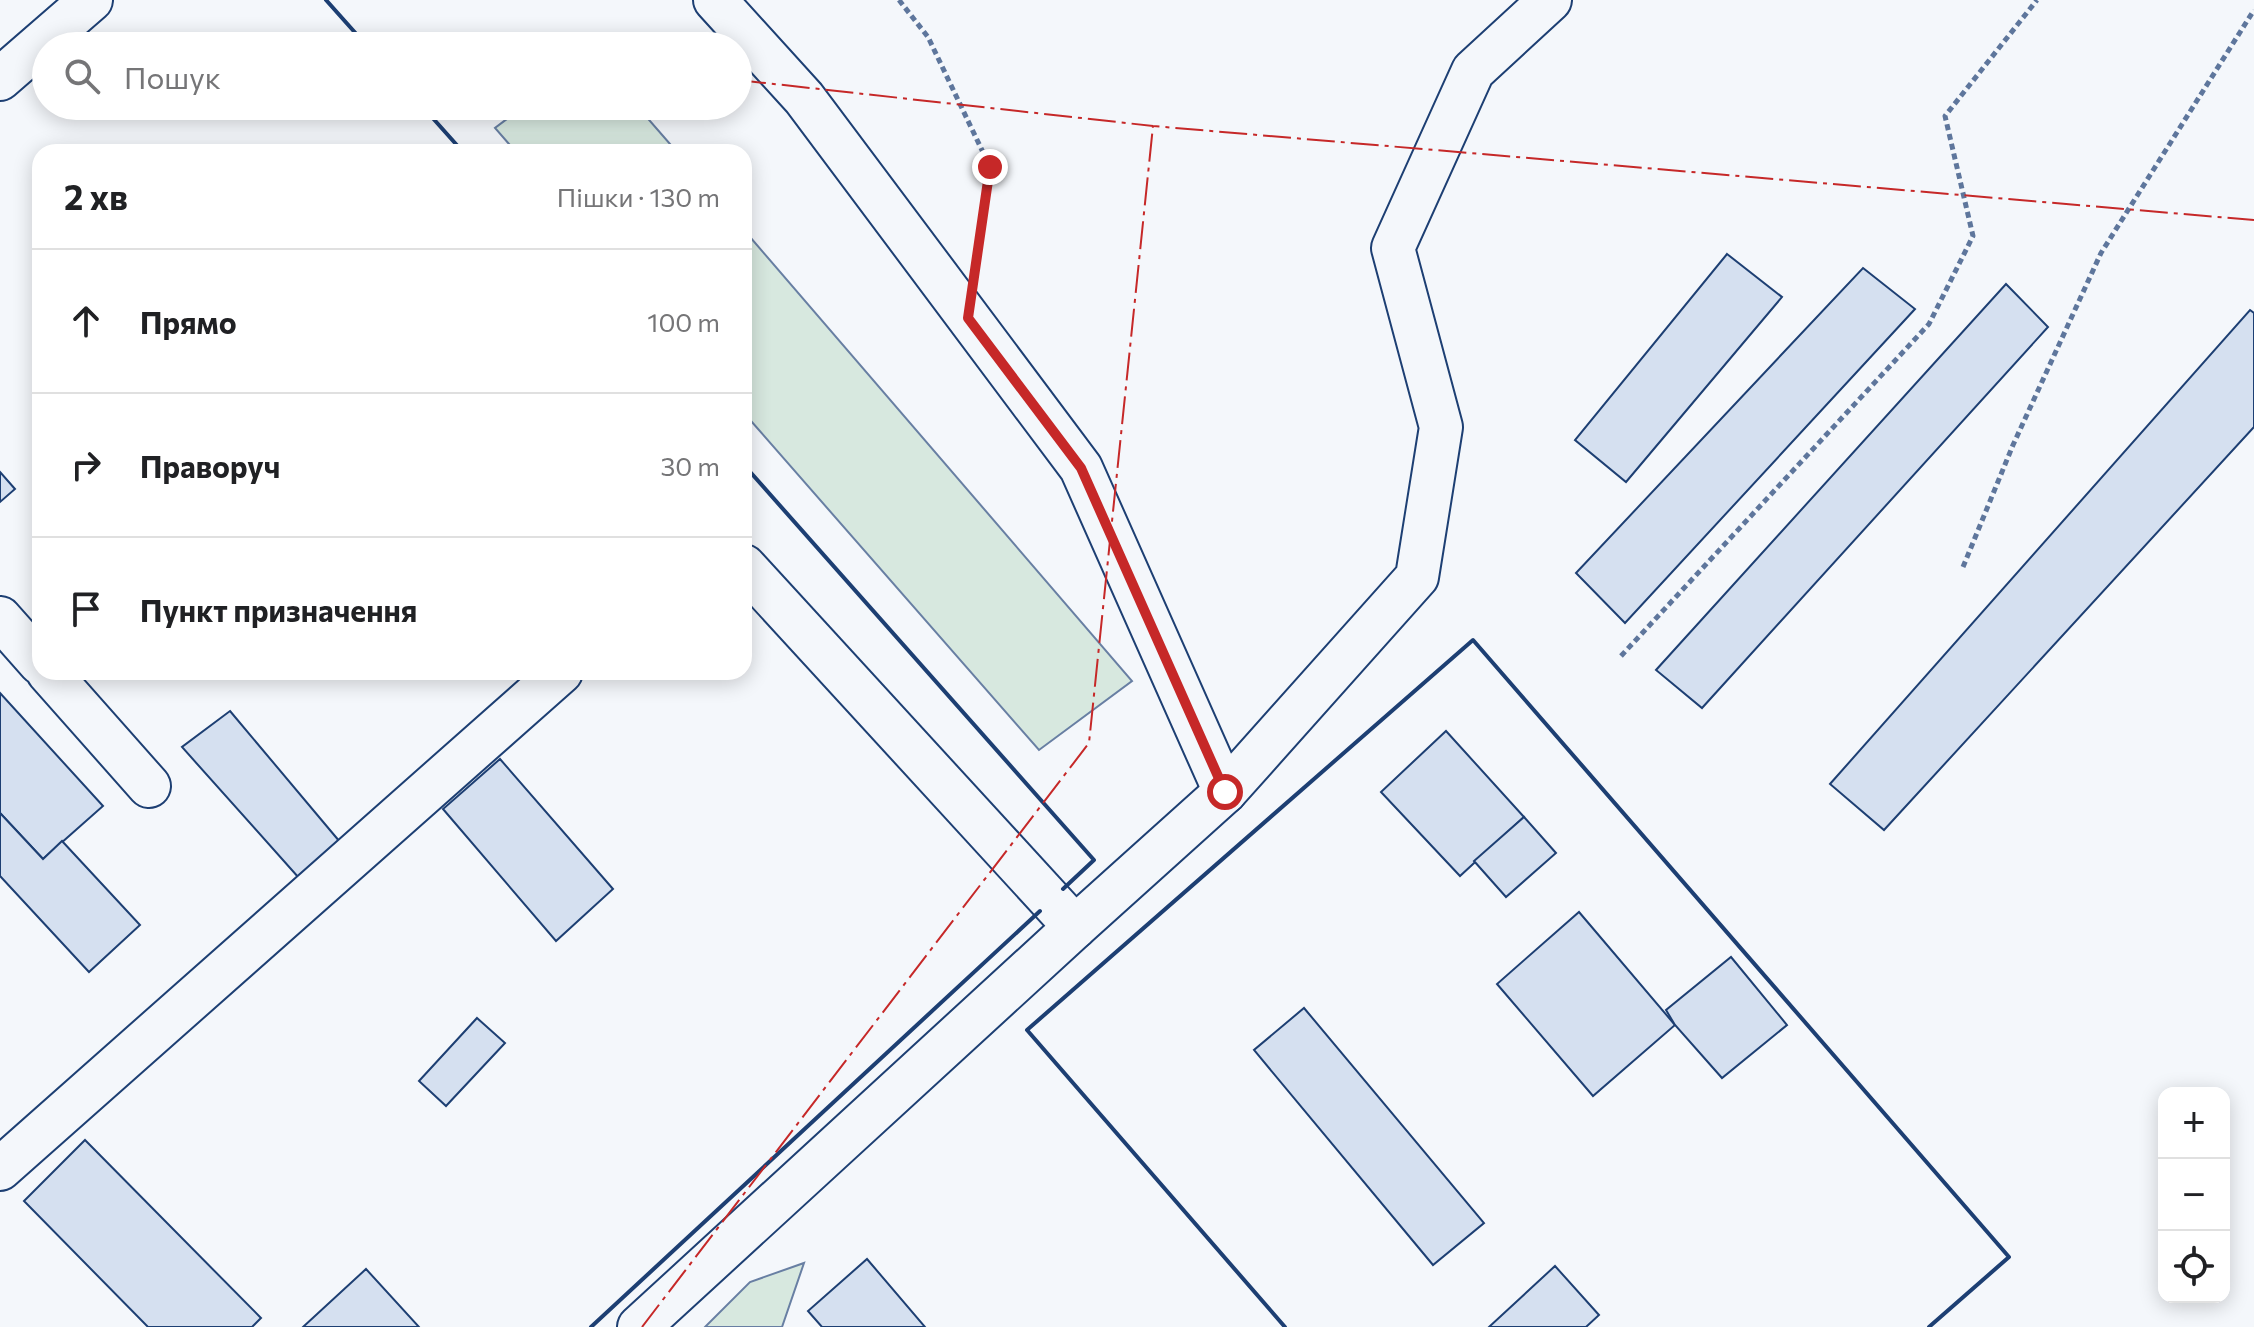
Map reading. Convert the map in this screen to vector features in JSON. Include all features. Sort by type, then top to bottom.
[{"type":"lane","points":[[54,32],[91,0]]},
{"type":"lane","points":[[715,0],[744,32]]},
{"type":"lane","points":[[639,1327],[1225,792],[1417,577],[1441,427],[1393,248],[1473,71],[1550,0]]},
{"type":"lane","points":[[752,41],[804,98],[1081,468],[1225,792]]},
{"type":"lane","points":[[0,79],[32,51]]},
{"type":"lane","points":[[752,575],[1075,927]]},
{"type":"lane","points":[[0,618],[32,654]]},
{"type":"lane","points":[[55,680],[149,786]]},
{"type":"lane","points":[[0,1169],[552,680]]},
{"type":"path","points":[[899,0],[928,37],[990,167],[968,318]]},
{"type":"path","points":[[1621,656],[1929,324],[1973,236],[1945,116],[2037,0]]},
{"type":"path","points":[[1963,567],[2013,445],[2101,253],[2254,10]]},
{"type":"shaded area","points":[[506,120],[649,120],[670,144],[509,144],[495,128]]},
{"type":"shaded area","points":[[752,239],[1132,681],[1039,750],[752,422]]},
{"type":"shaded area","points":[[804,1263],[782,1327],[705,1327],[750,1282]]},
{"type":"building","points":[[1727,254],[1782,297],[1626,482],[1575,440]]},
{"type":"building","points":[[1863,268],[1915,309],[1625,623],[1576,573]]},
{"type":"building","points":[[2006,284],[2048,327],[1702,708],[1656,670]]},
{"type":"building","points":[[2250,310],[2254,313],[2254,427],[1884,830],[1830,784]]},
{"type":"building","points":[[0,472],[15,489],[0,502]]},
{"type":"building","points":[[0,693],[103,806],[43,859],[0,813]]},
{"type":"building","points":[[230,711],[340,842],[299,878],[182,747]]},
{"type":"building","points":[[1446,731],[1524,817],[1460,876],[1381,792]]},
{"type":"building","points":[[500,759],[613,889],[556,941],[443,809]]},
{"type":"building","points":[[0,813],[43,859],[62,841],[140,925],[89,972],[0,876]]},
{"type":"building","points":[[1524,817],[1556,853],[1506,897],[1474,861]]},
{"type":"building","points":[[1579,912],[1675,1025],[1593,1096],[1497,984]]},
{"type":"building","points":[[1731,957],[1787,1025],[1722,1078],[1675,1025],[1666,1010]]},
{"type":"building","points":[[1304,1008],[1484,1223],[1433,1265],[1254,1050]]},
{"type":"building","points":[[477,1018],[505,1043],[446,1106],[419,1081]]},
{"type":"building","points":[[85,1140],[261,1318],[252,1327],[148,1327],[24,1201]]},
{"type":"building","points":[[867,1259],[925,1327],[822,1327],[808,1311]]},
{"type":"building","points":[[1555,1266],[1599,1315],[1586,1327],[1489,1327]]},
{"type":"building","points":[[366,1269],[419,1327],[303,1327]]},
{"type":"wall","points":[[326,0],[355,32]]},
{"type":"wall","points":[[434,120],[456,144]]},
{"type":"wall","points":[[752,474],[1094,860],[1063,889]]},
{"type":"wall","points":[[1285,1327],[1027,1030],[1473,640],[2009,1257],[1929,1327]]},
{"type":"wall","points":[[591,1327],[1040,911]]},
{"type":"power","points":[[752,82],[1153,126],[2254,220]]},
{"type":"power","points":[[642,1327],[1089,743],[1153,126]]},
{"type":"route","points":[[990,167],[968,318],[1081,468],[1225,792]]}]
